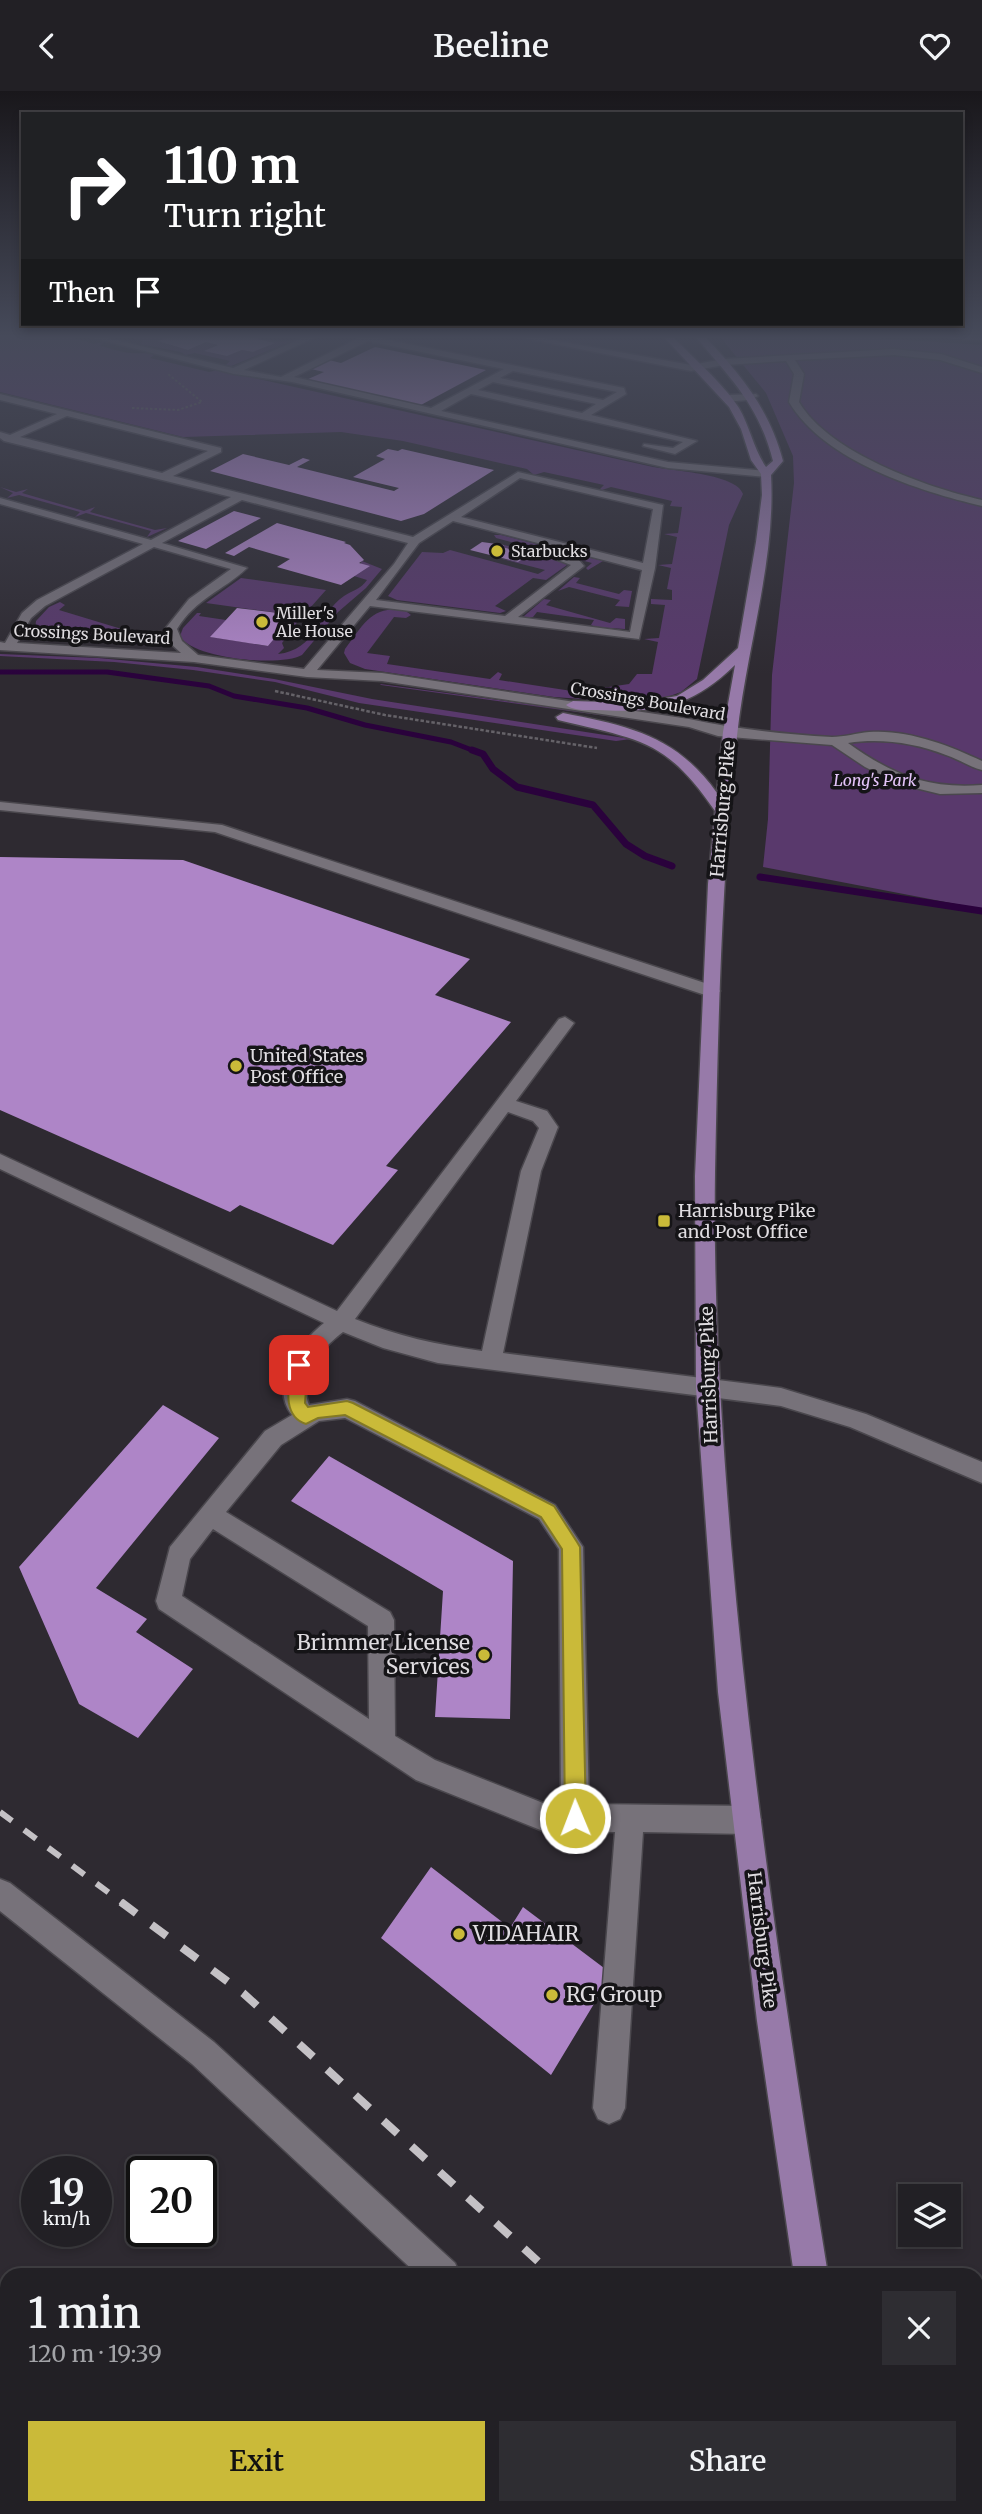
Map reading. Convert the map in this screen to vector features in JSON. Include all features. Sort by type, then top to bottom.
[{"type":"main road","name":"Harrisburg Pike","points":[[752,449],[756,460],[766,474],[767,495],[762,541],[730,732],[721,809],[705,1176],[707,1388],[731,1692],[772,2021],[810,2268]]},
{"type":"main road","name":"Harrisburg Pike","points":[[766,474],[778,461],[775,449]]},
{"type":"main road","points":[[573,705],[652,705],[682,698],[708,682],[744,649]]},
{"type":"main road","points":[[563,717],[626,730],[651,739],[671,751],[692,770],[721,809]]},
{"type":"street","points":[[56,449],[415,541]]},
{"type":"street","points":[[163,477],[217,450],[213,449]]},
{"type":"street","points":[[595,449],[668,465],[766,474]]},
{"type":"street","points":[[848,449],[881,471],[928,489],[982,503]]},
{"type":"street","points":[[307,673],[415,541],[518,475],[659,507],[635,636],[367,602]]},
{"type":"street","points":[[5,646],[32,609],[239,497]]},
{"type":"street","points":[[0,501],[241,568],[199,596],[181,613],[171,629],[176,643],[194,658]]},
{"type":"street","points":[[453,518],[649,568]]},
{"type":"street","points":[[490,527],[487,535],[489,539],[573,561],[578,566],[507,620]]},
{"type":"street","name":"Crossings Boulevard","points":[[5,646],[194,658],[307,673],[382,677],[689,723],[730,732]]},
{"type":"street","name":"Crossings Boulevard","points":[[307,673],[373,689],[563,717],[687,732],[730,732]]},
{"type":"street","points":[[730,732],[836,741],[870,736],[892,737],[950,751],[982,766]]},
{"type":"street","points":[[836,741],[874,768],[908,783],[947,790],[982,789]]},
{"type":"street","points":[[0,806],[216,828],[711,991]]},
{"type":"street","points":[[306,1417],[296,1404],[299,1365],[315,1341],[341,1322],[565,1023]]},
{"type":"street","points":[[491,1361],[531,1171],[549,1127],[540,1116],[503,1103]]},
{"type":"street","points":[[0,1161],[341,1322],[410,1347],[491,1361],[781,1397],[850,1415],[982,1473]]},
{"type":"street","points":[[575,1818],[571,1547],[547,1512],[347,1408],[315,1412],[273,1438],[179,1555],[168,1601],[426,1770],[542,1817],[575,1818],[747,1820]]},
{"type":"street","points":[[210,1515],[381,1620],[382,1743]]},
{"type":"street","points":[[610,2108],[613,2025],[630,1818]]},
{"type":"street","points":[[0,1893],[203,2053],[435,2268]]},
{"type":"path","points":[[276,691],[385,715],[609,750]]},
{"type":"green space","points":[[439,449],[573,449],[717,478],[738,487],[743,494],[729,525],[697,679],[681,692],[649,701],[554,697],[365,669],[350,663],[344,653],[345,649],[360,628],[379,612],[398,610],[411,615],[406,618],[394,617],[367,653],[390,656],[387,664],[490,679],[498,672],[502,674],[499,680],[598,695],[602,688],[629,684],[637,674],[652,674],[658,642],[644,639],[659,638],[665,605],[651,604],[651,599],[672,600],[672,590],[667,589],[671,568],[658,565],[672,564],[677,537],[664,534],[678,533],[682,507],[670,506],[672,501],[611,487],[602,490],[600,489],[604,485],[544,472],[534,475],[527,469]]},
{"type":"green space","name":"Long's Park","points":[[790,449],[982,449],[982,909],[763,867],[768,819],[772,675],[794,483],[793,456]]},
{"type":"green space","points":[[0,487],[16,492],[28,489],[22,493],[84,511],[95,507],[90,512],[155,530],[167,528],[147,537],[151,531],[86,513],[75,517],[80,512],[19,495],[7,498],[13,493]]},
{"type":"green space","points":[[494,535],[603,561],[588,570],[586,568],[592,563],[496,538]]},
{"type":"green space","points":[[504,545],[562,560],[567,565],[546,580],[533,578],[495,606],[506,611],[500,613],[397,600],[388,596],[422,552],[443,553],[450,550],[538,574],[545,570],[490,556],[518,562],[529,554],[502,547]]},
{"type":"green space","points":[[362,561],[382,569],[366,588],[338,612],[302,655],[276,660],[238,659],[201,650],[188,644],[180,636],[183,628],[197,613],[201,613],[199,616],[226,620],[211,637],[268,646],[277,635],[287,637],[282,643],[284,648],[278,654],[291,651],[309,639],[335,603],[365,583],[367,580],[354,576]]},
{"type":"green space","points":[[574,577],[580,578],[576,583],[619,594],[624,590],[632,591],[629,607],[615,606],[620,600],[569,587],[558,591]]},
{"type":"green space","points":[[241,578],[326,590],[294,626],[286,625],[293,615],[206,603]]},
{"type":"green space","points":[[544,599],[551,600],[546,605],[610,623],[616,618],[625,619],[625,629],[595,627],[591,625],[594,620],[537,612],[533,617],[523,617]]},
{"type":"green space","points":[[60,602],[65,605],[59,610],[148,637],[157,632],[163,633],[169,647],[44,638],[35,631],[36,621],[49,607]]},
{"type":"green space","points":[[0,654],[98,658],[197,667],[372,699],[631,739],[616,741],[359,703],[275,682],[193,670]]},
{"type":"green space","points":[[381,685],[655,721],[657,723]]},
{"type":"building","points":[[388,449],[402,449],[494,470],[424,514],[401,521],[210,471],[243,454],[289,465],[303,458],[310,460],[297,467],[394,491],[399,488],[353,477],[385,459],[376,456]]},
{"type":"building","points":[[234,511],[261,518],[206,549],[178,541]]},
{"type":"building","points":[[277,523],[346,542],[344,543],[350,545],[364,560],[359,563],[370,566],[341,585],[277,567],[290,559],[249,547],[234,556],[225,553]]},
{"type":"building","name":"Starbucks","points":[[482,542],[504,545],[502,547],[530,554],[518,562],[470,550]]},
{"type":"building","points":[[237,608],[294,615],[268,646],[210,637]]},
{"type":"building","name":"United States Post Office","points":[[0,857],[183,860],[470,959],[435,995],[511,1022],[386,1166],[398,1170],[333,1245],[240,1205],[230,1212],[0,1110]]},
{"type":"building","points":[[163,1405],[219,1438],[96,1588],[147,1619],[136,1632],[193,1669],[138,1738],[79,1704],[19,1567]]},
{"type":"building","points":[[329,1456],[513,1561],[510,1719],[435,1717],[443,1591],[291,1501]]},
{"type":"building","points":[[431,1867],[510,1928],[523,1907],[612,1974],[551,2075],[381,1938]]},
{"type":"waterway","points":[[0,672],[107,672],[209,686],[234,696],[307,708],[365,725],[451,742],[477,752]]},
{"type":"waterway","points":[[472,750],[483,754],[493,769],[517,787],[593,805],[626,844],[645,856],[672,866]]},
{"type":"waterway","points":[[760,877],[982,911]]},
{"type":"railway","points":[[0,1812],[124,1904]]},
{"type":"railway","points":[[121,1902],[243,1993],[545,2268]]},
{"type":"place","name":"Starbucks","points":[[497,551]]},
{"type":"place","name":"Miller's Ale House","points":[[262,622]]},
{"type":"place","name":"United States Post Office","points":[[236,1066]]},
{"type":"place","name":"Harrisburg Pike and Post Office","points":[[664,1221]]},
{"type":"place","name":"Brimmer License Services","points":[[484,1655]]},
{"type":"place","name":"VIDAHAIR","points":[[459,1934]]},
{"type":"place","name":"RG Group","points":[[552,1995]]},
{"type":"route","points":[[299,1365],[296,1404],[306,1417],[315,1412],[347,1408],[547,1512],[571,1547],[575,1818]]}]
